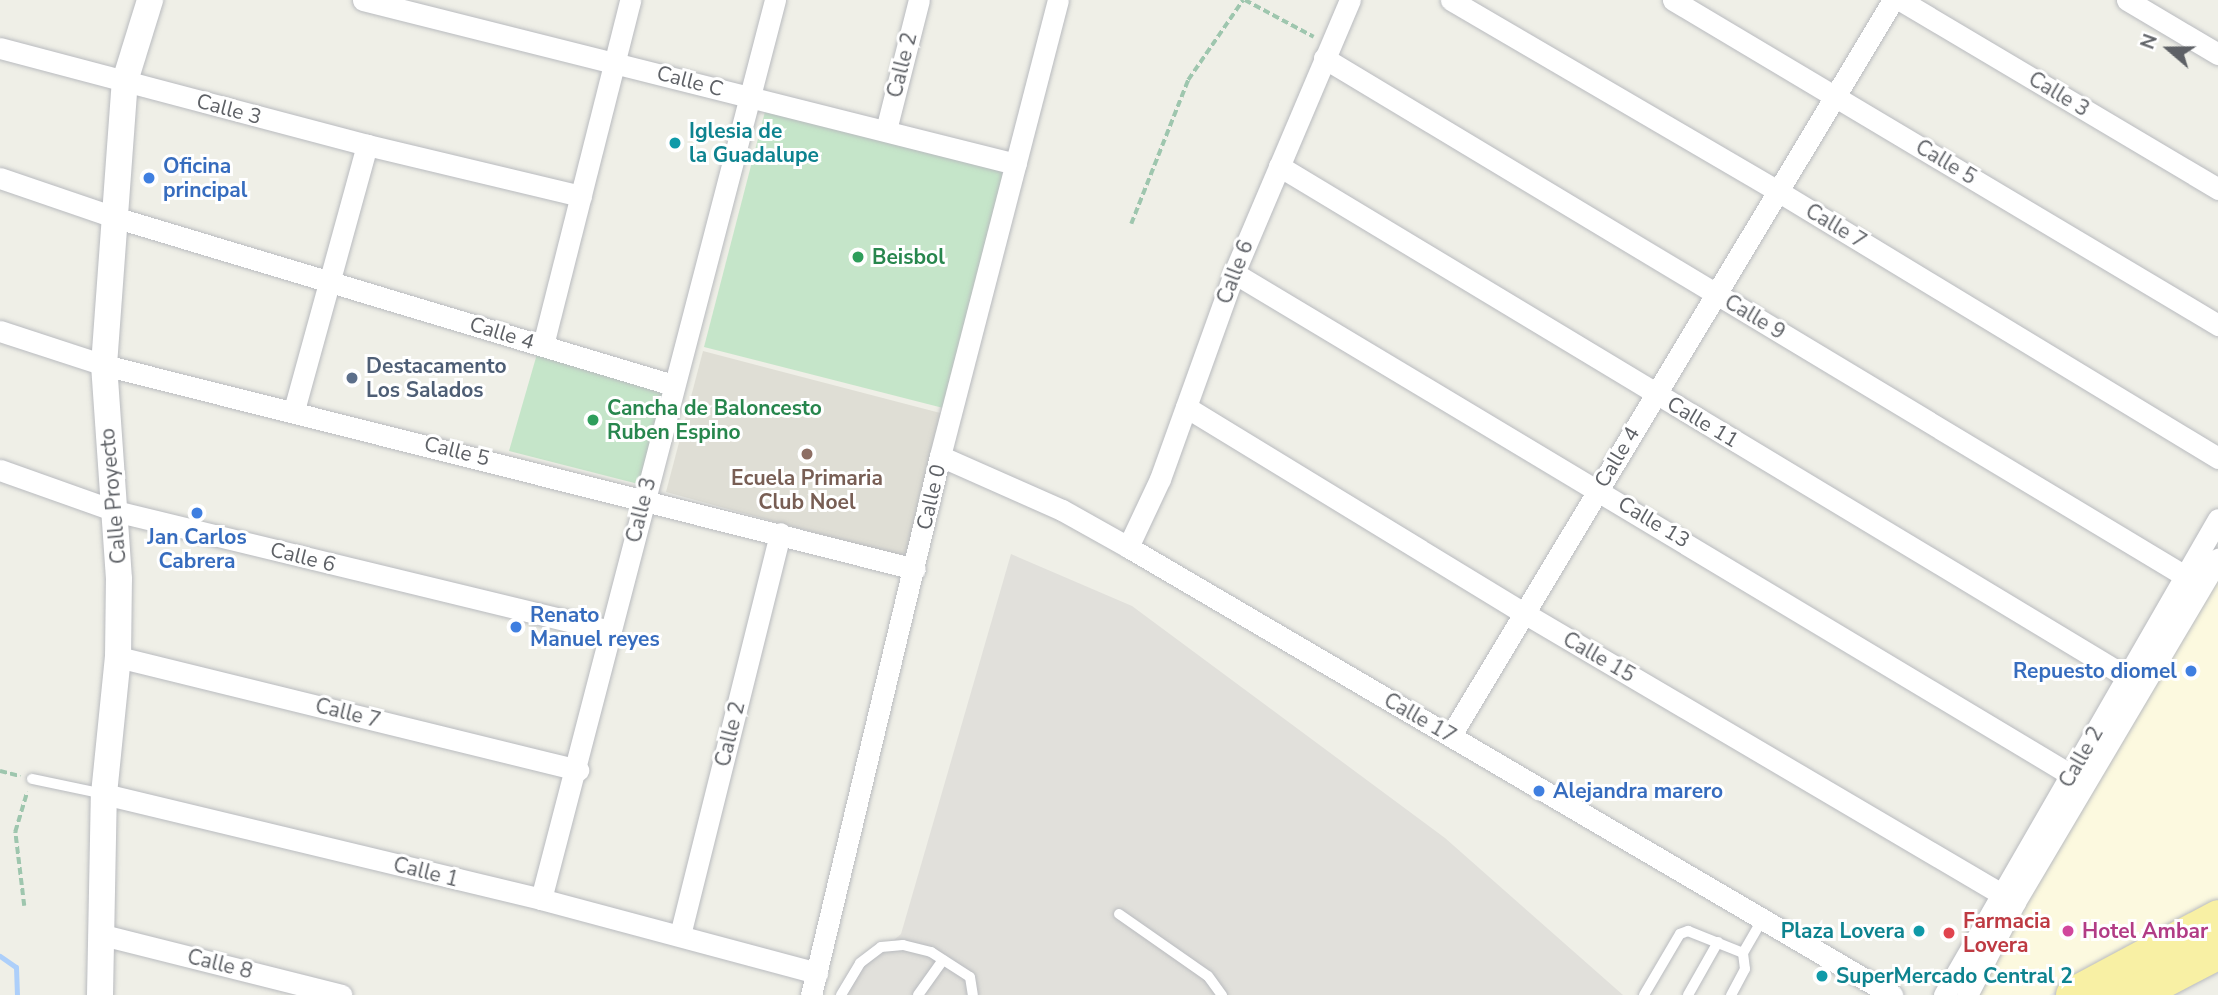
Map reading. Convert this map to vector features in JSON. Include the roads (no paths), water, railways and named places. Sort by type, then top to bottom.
[{"type":"highway","points":[[2074,995],[2218,918]]},
{"type":"highway","points":[[2132,995],[2218,950]]},
{"type":"street","name":"Calle Proyecto","points":[[100,995],[99,934],[104,794],[117,657],[115,511],[104,365],[125,81],[149,0]]},
{"type":"street","name":"Calle C","points":[[363,0],[1016,164]]},
{"type":"street","points":[[543,345],[630,0]]},
{"type":"street","name":"Calle 3","points":[[541,899],[578,770],[610,631],[775,0]]},
{"type":"street","name":"Calle 2","points":[[886,130],[919,0]]},
{"type":"street","name":"Calle 0","points":[[811,995],[940,456],[1058,0]]},
{"type":"street","name":"Calle 6","points":[[1128,547],[1186,407],[1234,273],[1350,0]]},
{"type":"street","name":"Calle 7","points":[[1451,0],[1776,190],[2218,458]]},
{"type":"street","name":"Calle 5","points":[[1673,0],[2218,325]]},
{"type":"street","name":"Calle 4","points":[[1451,735],[1714,293],[1893,0]]},
{"type":"street","name":"Calle 3","points":[[1900,0],[2218,189]]},
{"type":"street","points":[[2127,0],[2218,54]]},
{"type":"street","name":"Calle 3","points":[[0,48],[368,145],[581,196]]},
{"type":"street","name":"Calle 9","points":[[1327,53],[1714,293],[2185,576]]},
{"type":"street","points":[[294,410],[368,145]]},
{"type":"street","name":"Calle 11","points":[[1279,166],[2127,677]]},
{"type":"street","name":"Calle 4","points":[[0,178],[114,217],[331,279],[673,385]]},
{"type":"street","name":"Calle 13","points":[[1234,273],[1598,488],[2071,775]]},
{"type":"street","name":"Calle 5","points":[[0,331],[104,365],[294,410],[915,569]]},
{"type":"street","name":"Calle 15","points":[[1186,407],[1524,613],[2008,898]]},
{"type":"street","name":"Calle 17","points":[[940,456],[1062,510],[1128,547],[1892,995]]},
{"type":"street","name":"Calle 6","points":[[0,470],[115,511],[610,631]]},
{"type":"street","name":"Calle 2","points":[[1967,995],[2008,898],[2071,775],[2218,519]]},
{"type":"street","name":"Calle 2","points":[[680,935],[780,533]]},
{"type":"street","name":"Calle 2","points":[[1944,995],[2008,898],[2218,559]]},
{"type":"street","name":"Calle 7","points":[[117,657],[578,770]]},
{"type":"street","name":"Calle 1","points":[[104,794],[541,899],[817,973]]},
{"type":"street","name":"Calle 8","points":[[99,934],[341,995]]},
{"type":"lane","name":"Calle 1","points":[[32,779],[104,794]]},
{"type":"lane","points":[[1119,914],[1208,976],[1222,995]]},
{"type":"lane","points":[[1731,995],[1745,970],[1743,953],[1763,919]]},
{"type":"lane","points":[[1644,995],[1683,931],[1743,953]]},
{"type":"lane","points":[[1688,995],[1718,942]]},
{"type":"lane","points":[[841,995],[860,964],[881,947],[903,945],[943,960],[970,977],[973,995]]},
{"type":"lane","points":[[918,995],[943,960]]},
{"type":"waterway","points":[[0,956],[16,967],[17,995]]},
{"type":"place","name":"Iglesia de la Guadalupe","points":[[675,143]]},
{"type":"place","name":"Oficina principal","points":[[149,178]]},
{"type":"place","name":"Beisbol","points":[[858,257]]},
{"type":"place","name":"Destacamento Los Salados","points":[[352,378]]},
{"type":"place","name":"Cancha de Baloncesto Ruben Espino","points":[[593,420]]},
{"type":"place","name":"Ecuela Primaria Club Noel","points":[[807,454]]},
{"type":"place","name":"Jan Carlos Cabrera","points":[[197,513]]},
{"type":"place","name":"Renato Manuel reyes","points":[[516,627]]},
{"type":"place","name":"Repuesto diomel","points":[[2191,671]]},
{"type":"place","name":"Alejandra marero","points":[[1539,791]]},
{"type":"place","name":"Plaza Lovera","points":[[1919,931]]},
{"type":"place","name":"Hotel Ambar","points":[[2068,931]]},
{"type":"place","name":"Farmacia Lovera","points":[[1949,933]]},
{"type":"place","name":"SuperMercado Central 2","points":[[1822,976]]}]
